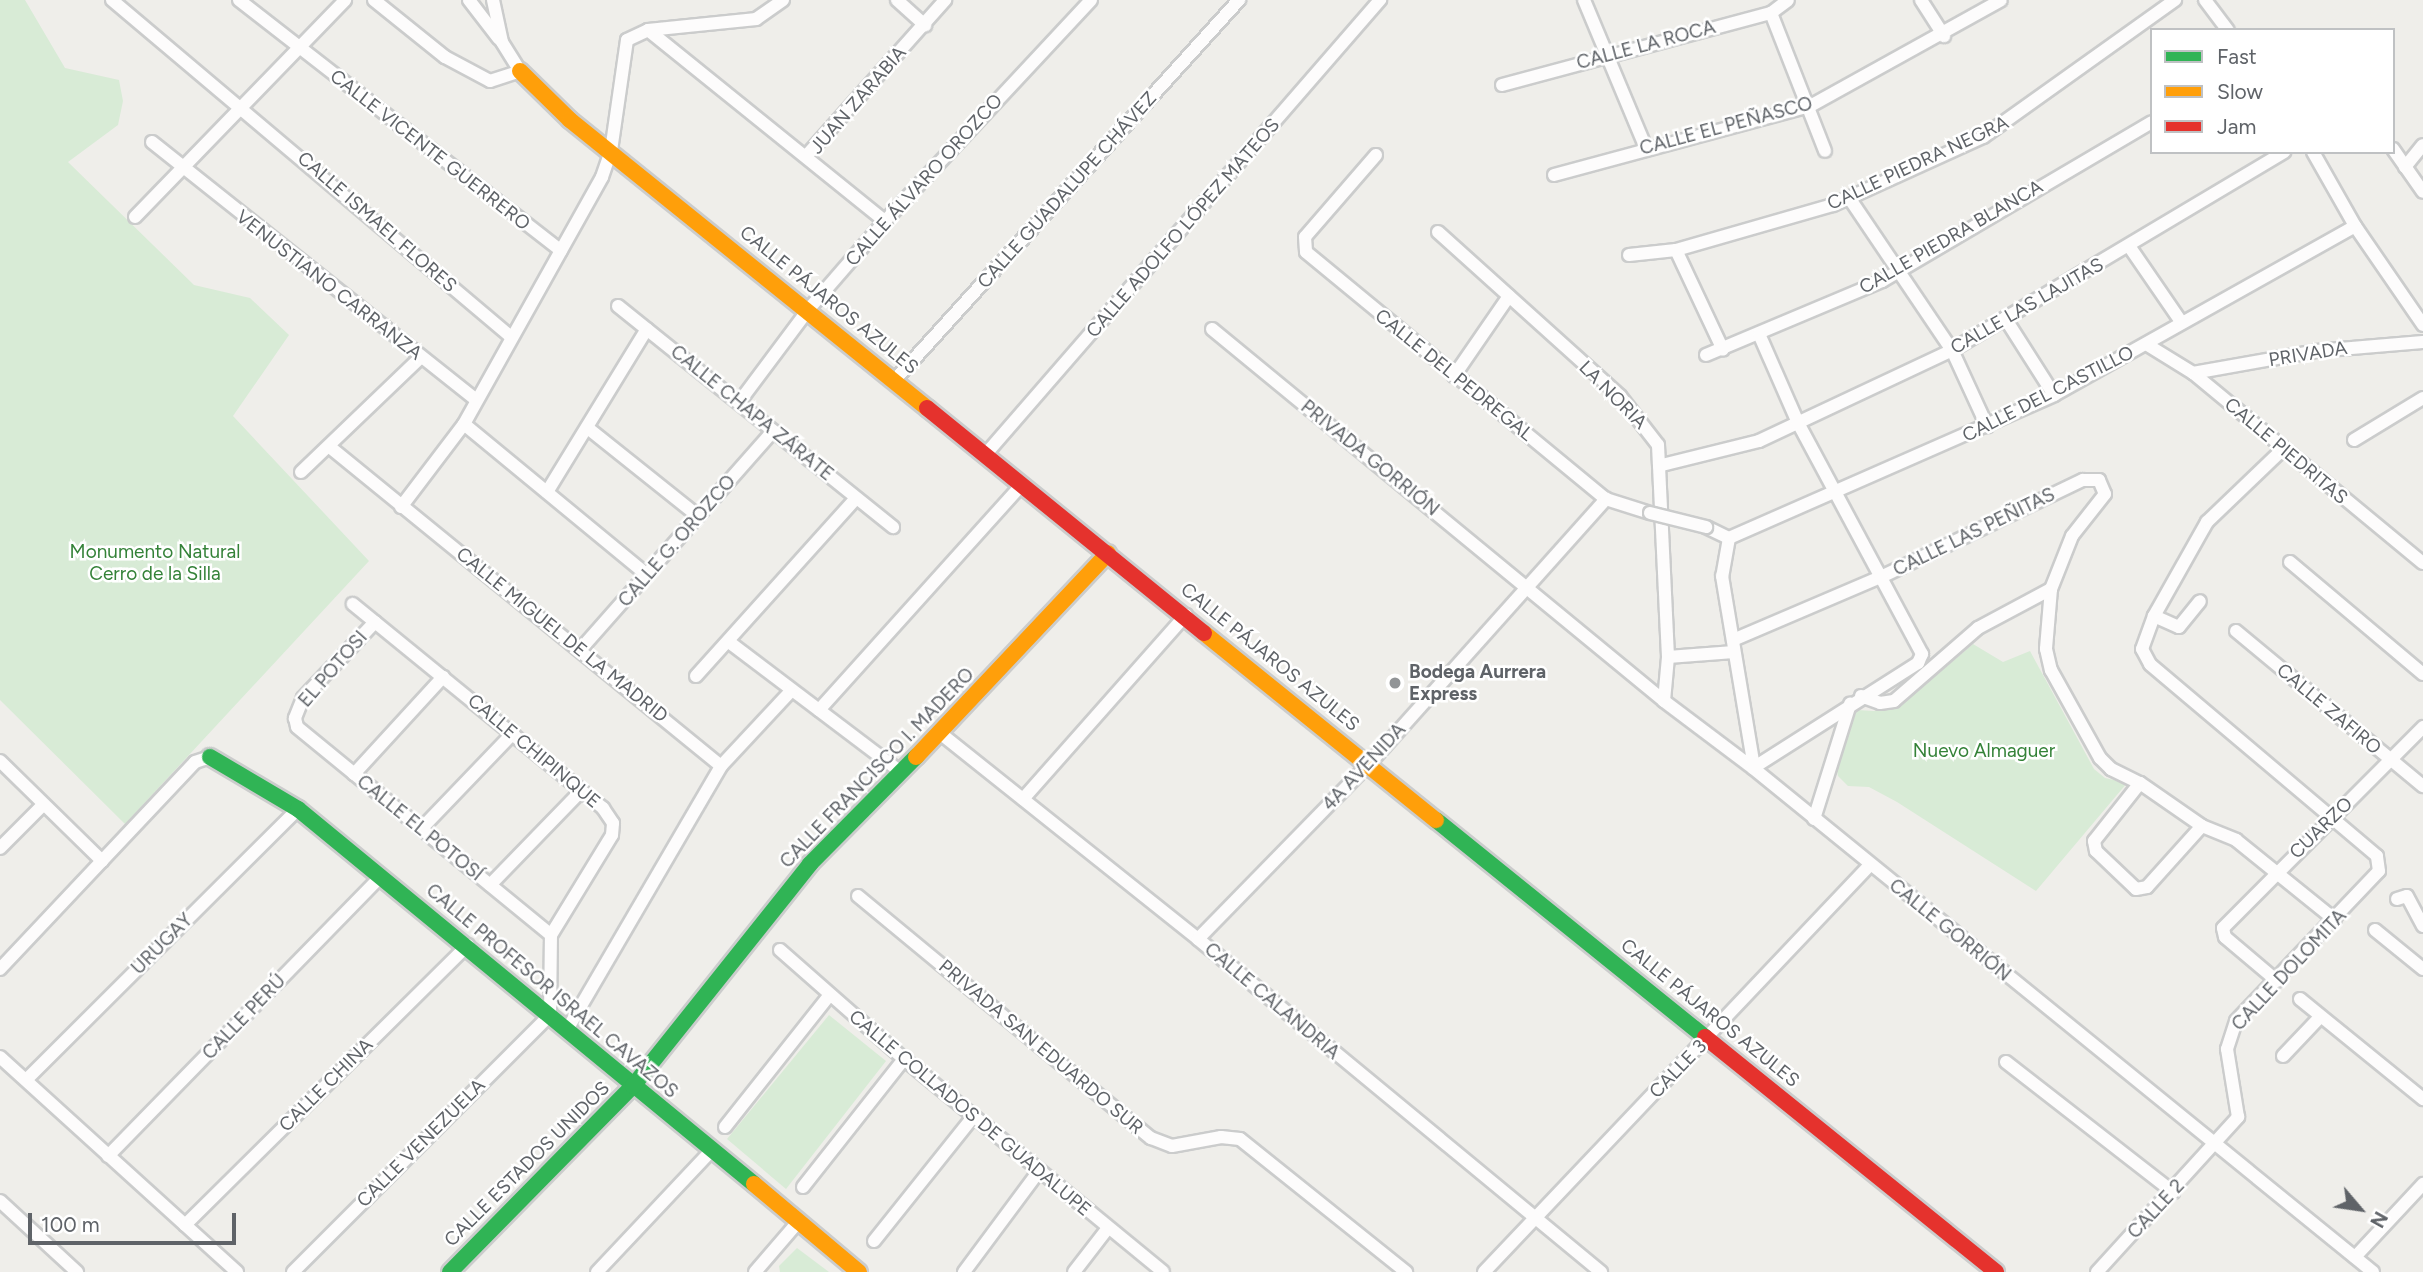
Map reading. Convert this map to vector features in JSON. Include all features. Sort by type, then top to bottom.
[{"type":"street","name":"CALLE ISMAEL FLORES","points":[[112,0],[243,107],[511,337]]},
{"type":"street","name":"CALLE VICENTE GUERRERO","points":[[239,0],[561,251]]},
{"type":"street","points":[[135,217],[345,0]]},
{"type":"street","points":[[374,0],[475,76],[495,80],[520,71],[502,42],[469,0]]},
{"type":"street","points":[[493,0],[502,42]]},
{"type":"street","points":[[401,506],[464,424],[561,251],[611,152],[623,51],[635,32],[756,19],[783,0]]},
{"type":"street","points":[[897,0],[925,25]]},
{"type":"street","name":"JUAN ZARABIA","points":[[885,221],[807,155],[946,0]]},
{"type":"street","name":"CALLE ÁLVARO OROZCO","points":[[740,401],[808,310],[885,221],[1091,0]]},
{"type":"street","name":"CALLE GUADALUPE CHÁVEZ","points":[[895,380],[1239,0]]},
{"type":"street","name":"CALLE ADOLFO LÓPEZ MATEOS","points":[[985,455],[1380,0]]},
{"type":"street","points":[[1584,0],[1609,53],[1646,148]]},
{"type":"street","name":"CALLE LA ROCA","points":[[1502,85],[1609,53],[1771,13],[1788,0]]},
{"type":"street","points":[[1921,0],[1944,36]]},
{"type":"street","name":"CALLE EL PEÑASCO","points":[[1553,175],[1810,106],[1944,36],[2001,0]]},
{"type":"street","name":"CALLE PIEDRA NEGRA","points":[[1629,254],[1675,250],[1850,199],[2016,118],[2175,0]]},
{"type":"street","points":[[2205,0],[2226,28]]},
{"type":"street","points":[[1771,13],[1810,106],[1825,151]]},
{"type":"street","points":[[648,30],[807,155]]},
{"type":"street","name":"CALLE PÁJAROS AZULES","points":[[520,71],[611,152],[895,380],[1021,486],[1186,615],[1996,1272]]},
{"type":"street","name":"CALLE PIEDRA BLANCA","points":[[1706,355],[1901,270],[2150,123]]},
{"type":"street","name":"VENUSTIANO CARRANZA","points":[[152,142],[182,170],[476,400]]},
{"type":"street","points":[[2405,167],[2423,145]]},
{"type":"street","points":[[2395,152],[2423,192]]},
{"type":"street","name":"CALLE LAS LAJITAS","points":[[1662,465],[1759,441],[1799,425],[1952,350],[2281,154]]},
{"type":"street","points":[[2314,154],[2354,226],[2423,325]]},
{"type":"street","name":"CALLE DEL PEDREGAL","points":[[1376,155],[1305,237],[1303,248],[1454,376],[1606,499]]},
{"type":"street","points":[[1850,199],[1901,270],[1952,350],[1987,426]]},
{"type":"street","name":"CALLE DEL CASTILLO","points":[[1729,538],[1839,493],[2054,395],[2354,226]]},
{"type":"street","name":"LA NORIA","points":[[1438,232],[1635,411],[1658,445],[1662,465],[1668,657]]},
{"type":"street","points":[[2129,246],[2182,323]]},
{"type":"street","points":[[1675,250],[1723,349]]},
{"type":"street","points":[[1454,376],[1509,296]]},
{"type":"street","name":"CALLE CHAPA ZÁRATE","points":[[618,306],[740,401],[893,527]]},
{"type":"street","points":[[2005,318],[2054,395]]},
{"type":"street","points":[[547,492],[589,429],[647,329]]},
{"type":"street","name":"PRIVADA GORRIÓN","points":[[1212,329],[1527,588]]},
{"type":"street","points":[[1606,499],[1706,527],[1729,538],[1721,576],[1754,768],[1855,700],[1918,663],[1919,645],[1839,493],[1799,425],[1759,334]]},
{"type":"street","name":"PRIVADA","points":[[2193,373],[2316,351],[2423,342]]},
{"type":"street","name":"CALLE PIEDRITAS","points":[[2146,344],[2193,373],[2282,450],[2423,563]]},
{"type":"street","points":[[301,472],[331,448],[421,358]]},
{"type":"street","points":[[2214,391],[2224,367]]},
{"type":"street","points":[[2354,440],[2423,398]]},
{"type":"street","points":[[464,424],[647,575]]},
{"type":"street","points":[[589,429],[698,516]]},
{"type":"street","name":"CALLE G. OROZCO","points":[[580,650],[773,430]]},
{"type":"street","name":"CALLE MIGUEL DE LA MADRID","points":[[331,448],[720,766]]},
{"type":"street","points":[[2282,450],[2219,506],[2141,642],[2150,664],[2333,817]]},
{"type":"street","name":"CALLE LAS PEÑITAS","points":[[1668,657],[1734,646],[2083,480],[2099,480],[2105,494],[2072,537],[2050,589]]},
{"type":"street","points":[[819,710],[1021,486]]},
{"type":"street","points":[[696,676],[856,498]]},
{"type":"street","name":"4A AVENIDA","points":[[1198,939],[1369,764],[1606,499]]},
{"type":"street","name":"CALLE FRANCISCO I. MADERO","points":[[633,1086],[810,864],[940,733],[1108,554]]},
{"type":"street","points":[[2290,562],[2423,674]]},
{"type":"street","name":"CALLE GORRIÓN","points":[[1527,588],[1664,701],[1754,768],[2373,1272]]},
{"type":"street","points":[[1855,700],[1880,703],[1894,701],[1978,628],[2050,589]]},
{"type":"street","points":[[2050,589],[2046,649],[2051,670],[2100,758],[2111,769],[2140,783],[2202,827],[2236,840],[2277,870],[2335,920]]},
{"type":"street","points":[[2154,616],[2179,627],[2200,601]]},
{"type":"street","name":"CALLE CHIPINQUE","points":[[353,604],[513,733],[608,814],[612,835],[551,935]]},
{"type":"street","points":[[1023,799],[1186,615]]},
{"type":"street","name":"EL POTOSI","points":[[295,718],[303,698],[375,622]]},
{"type":"street","name":"CALLE ZAFIRO","points":[[2236,631],[2423,786]]},
{"type":"street","points":[[729,642],[790,692],[819,710],[901,772]]},
{"type":"street","points":[[1664,701],[1668,657]]},
{"type":"street","points":[[354,774],[443,677]]},
{"type":"street","points":[[568,1028],[720,766],[790,692]]},
{"type":"street","points":[[1814,819],[1855,700]]},
{"type":"street","name":"CALLE EL POTOSÍ","points":[[295,718],[301,733],[422,828],[551,935]]},
{"type":"street","name":"CUARZO","points":[[2277,981],[2222,931],[2277,870],[2423,727]]},
{"type":"street","points":[[422,828],[513,733]]},
{"type":"street","name":"CALLE CALANDRIA","points":[[940,733],[1198,939],[1601,1272]]},
{"type":"street","points":[[0,970],[195,762],[210,757]]},
{"type":"street","name":"CALLE PROFESOR ISRAEL CAVAZOS","points":[[210,757],[298,809],[468,945],[856,1271]]},
{"type":"street","points":[[0,761],[102,861]]},
{"type":"street","points":[[2140,783],[2094,841],[2096,851],[2140,890],[2202,827]]},
{"type":"street","points":[[490,885],[580,792]]},
{"type":"street","points":[[0,848],[43,805]]},
{"type":"street","name":"URUGAY","points":[[26,1080],[298,809]]},
{"type":"street","name":"CALLE DOLOMITA","points":[[2216,1146],[2238,1117],[2228,1067],[2230,1031],[2335,920],[2381,866],[2376,856],[2333,817]]},
{"type":"street","name":"CALLE 3","points":[[1483,1272],[1870,865]]},
{"type":"street","name":"CALLE PERÚ","points":[[108,1156],[380,877]]},
{"type":"street","name":"PRIVADA SAN EDUARDO SUR","points":[[858,896],[1151,1138],[1172,1146],[1221,1137],[1240,1139],[1406,1272]]},
{"type":"street","points":[[2400,897],[2423,926]]},
{"type":"street","points":[[2375,930],[2423,969]]},
{"type":"street","points":[[550,1015],[551,935]]},
{"type":"street","name":"CALLE CHINA","points":[[185,1225],[468,945]]},
{"type":"street","name":"CALLE COLLADOS DE GUADALUPE","points":[[780,950],[829,996],[1163,1272]]},
{"type":"street","points":[[725,1126],[829,996]]},
{"type":"street","points":[[2300,999],[2423,1099]]},
{"type":"street","name":"CALLE VENEZUELA","points":[[293,1272],[550,1015]]},
{"type":"street","points":[[2283,1056],[2320,1017]]},
{"type":"street","points":[[0,1057],[237,1272]]},
{"type":"street","points":[[803,1187],[904,1059]]},
{"type":"street","points":[[2006,1062],[2173,1192]]},
{"type":"street","name":"CALLE ESTADOS UNIDOS","points":[[450,1272],[633,1086]]},
{"type":"street","points":[[874,1241],[973,1117]]},
{"type":"street","name":"CALLE 2","points":[[2097,1272],[2216,1146]]},
{"type":"street","points":[[597,1272],[711,1151]]},
{"type":"street","points":[[964,1272],[1039,1171]]},
{"type":"street","points":[[2355,1257],[2423,1184]]},
{"type":"street","points":[[0,1201],[77,1272]]},
{"type":"street","points":[[755,1272],[767,1267],[798,1222]]},
{"type":"street","points":[[1074,1272],[1108,1228]]},
{"type":"green space","name":"Monumento Natural Cerro de la Silla","points":[[0,0],[25,0],[65,68],[119,80],[123,101],[118,125],[68,162],[194,285],[250,298],[289,335],[233,416],[369,561],[125,824],[0,700]]},
{"type":"green space","name":"Nuevo Almaguer","points":[[1973,644],[2003,662],[2030,651],[2094,769],[2105,778],[2127,783],[2036,891],[1897,802],[1869,787],[1848,786],[1838,776],[1836,767],[1857,710],[1874,711],[1914,694]]},
{"type":"green space","points":[[829,1015],[886,1061],[786,1189],[727,1139]]},
{"type":"green space","points":[[797,1248],[829,1272],[780,1272],[779,1266]]},
{"type":"traffic: fast","points":[[210,757],[298,809],[754,1184]]},
{"type":"traffic: fast","points":[[450,1272],[633,1086],[810,864],[916,757]]},
{"type":"traffic: fast","points":[[1436,820],[1705,1037]]},
{"type":"traffic: slow","points":[[520,71],[570,120],[927,408]]},
{"type":"traffic: slow","points":[[916,757],[1108,553]]},
{"type":"traffic: slow","points":[[1204,633],[1436,820]]},
{"type":"traffic: slow","points":[[754,1184],[859,1272]]},
{"type":"traffic: jam","points":[[927,408],[1204,633]]},
{"type":"traffic: jam","points":[[1705,1037],[1996,1272]]},
{"type":"place","name":"Bodega Aurrera Express","points":[[1395,683]]}]
